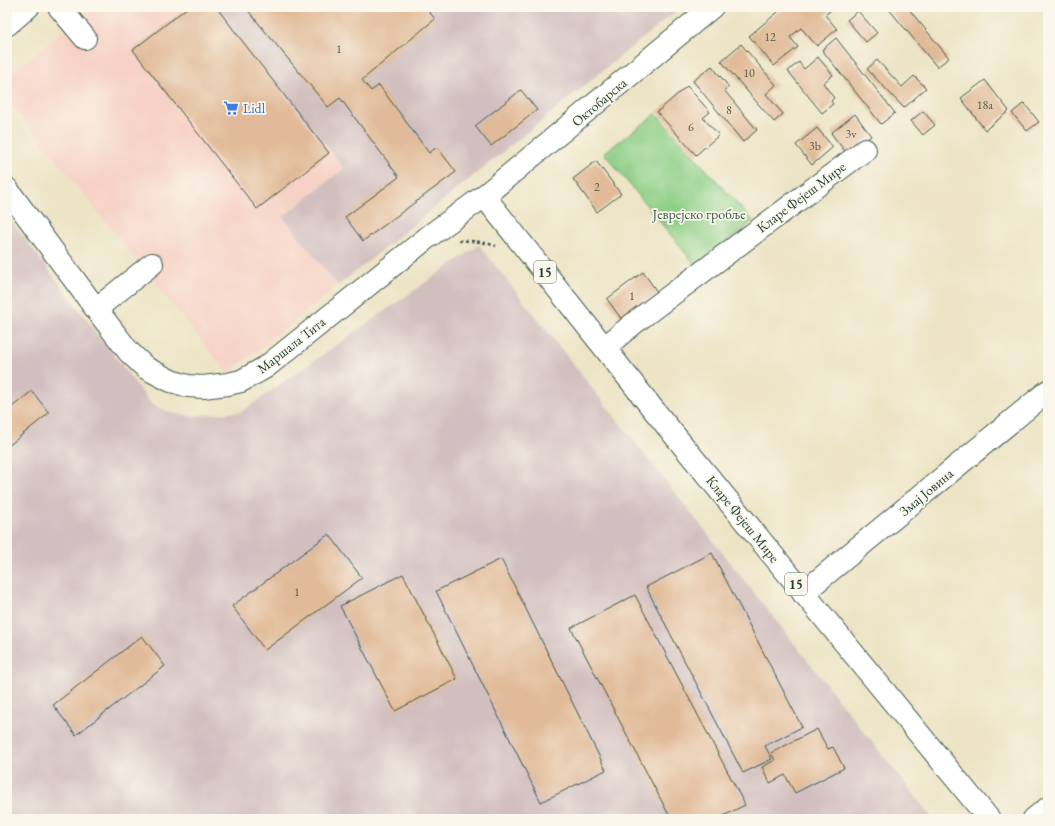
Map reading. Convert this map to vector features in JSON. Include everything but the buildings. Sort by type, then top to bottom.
[{"type":"street","points":[[7,24],[28,7]]},
{"type":"street","points":[[59,7],[85,38]]},
{"type":"street","name":"Октобарска","points":[[484,196],[712,7]]},
{"type":"street","name":"Кларе Фејеш Мире","points":[[605,347],[638,320],[865,150]]},
{"type":"street","name":"Маршала Тита","points":[[7,189],[14,207],[129,352],[146,368],[158,375],[188,386],[203,387],[214,387],[241,381],[266,367],[428,237],[484,196]]},
{"type":"street","name":"Кларе Фејеш Мире","points":[[484,196],[653,409],[989,819]]},
{"type":"street","points":[[96,309],[152,264]]},
{"type":"street","name":"Змај Јовина","points":[[803,593],[1048,391]]},
{"type":"street","points":[[1034,819],[1048,808]]},
{"type":"shaded area","points":[[93,7],[215,7],[344,168],[283,217],[338,286],[228,374],[7,99],[7,76]]},
{"type":"shaded area","points":[[215,7],[681,7],[338,286],[283,217],[344,168]]},
{"type":"shaded area","points":[[7,215],[151,404],[172,413],[190,416],[241,412],[479,245],[933,819],[7,819]]},
{"type":"green space","name":"Јеврејско гробље","points":[[656,114],[753,221],[696,266],[604,153]]},
{"type":"place","name":"Lidl","points":[[231,108]]}]
